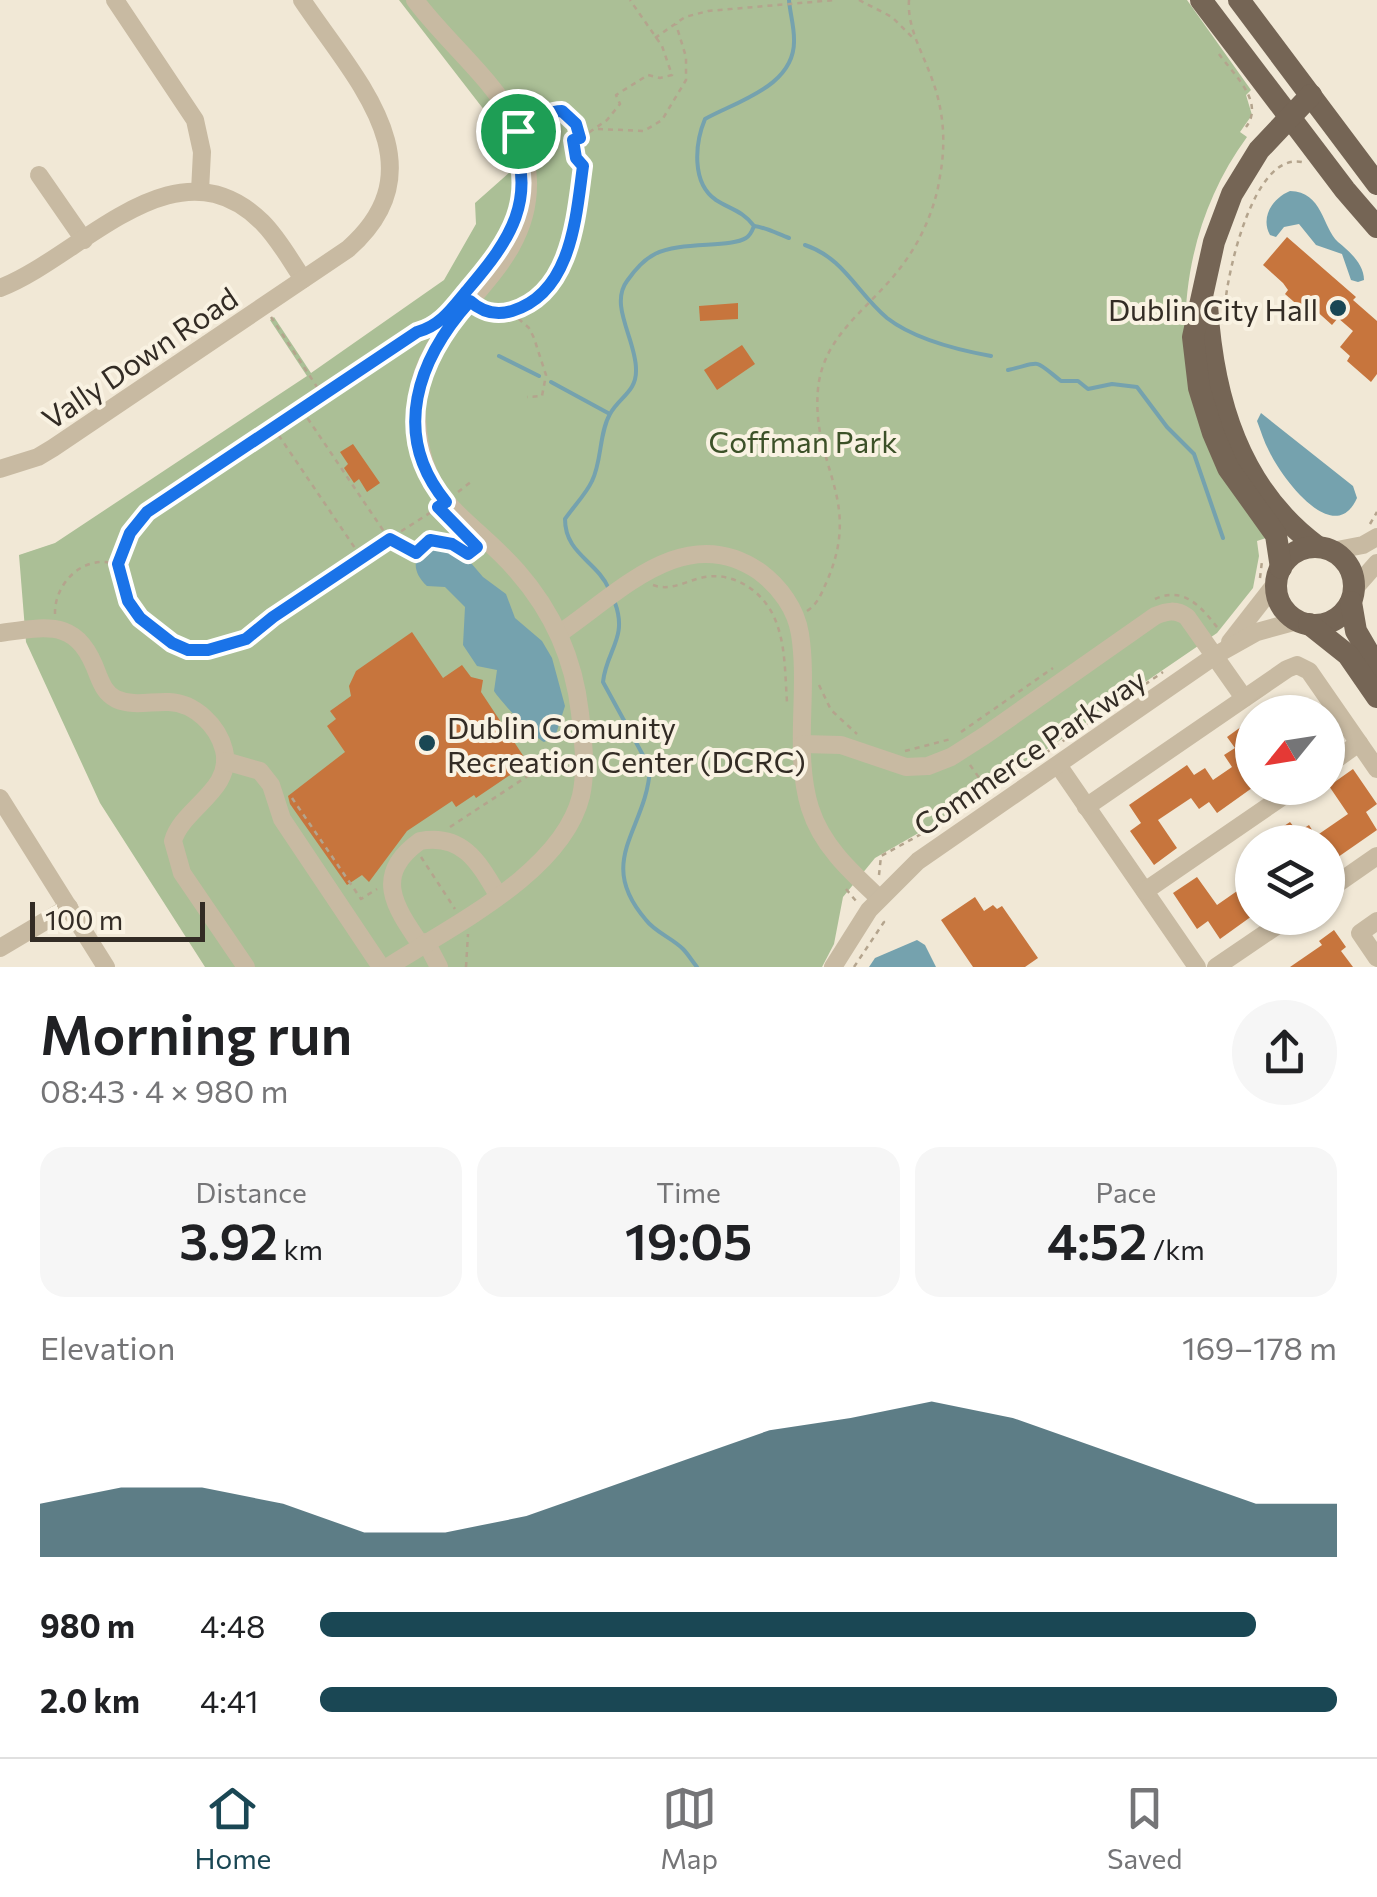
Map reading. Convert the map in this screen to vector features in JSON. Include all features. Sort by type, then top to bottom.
[{"type":"main road","points":[[1201,0],[1377,227]]},
{"type":"main road","points":[[1238,0],[1377,184]]},
{"type":"main road","points":[[1311,95],[1260,150],[1222,214],[1194,337],[1198,388],[1228,468],[1276,535],[1269,574],[1280,601],[1348,655],[1377,697]]},
{"type":"main road","points":[[1205,277],[1216,384],[1231,434],[1264,493],[1295,529],[1348,566],[1361,644],[1377,667]]},
{"type":"main road","points":[[1269,574],[1295,553],[1325,549]]},
{"type":"main road","points":[[1303,622],[1319,625],[1338,618],[1352,595]]},
{"type":"street","points":[[115,0],[194,120],[202,152],[200,192]]},
{"type":"street","name":"Vally Down Road","points":[[0,469],[38,457],[52,448],[348,249],[375,221],[390,178],[391,160],[382,121],[302,0]]},
{"type":"street","points":[[224,761],[260,772],[271,784],[282,819],[385,967],[498,896],[541,863],[561,841],[580,797],[583,740],[568,627],[516,569],[446,502],[426,471],[419,448],[416,400],[433,348],[504,262],[521,228],[528,200],[528,170],[518,131],[494,92],[414,0]]},
{"type":"street","points":[[39,175],[84,240]]},
{"type":"street","points":[[0,288],[38,271],[152,198],[176,192],[200,192],[222,198],[258,218],[303,279]]},
{"type":"street","points":[[1325,549],[1363,545],[1370,533]]},
{"type":"street","points":[[568,627],[664,562],[699,552],[741,559],[770,580],[788,600],[800,632],[804,781],[810,809],[822,834],[850,872],[879,898]]},
{"type":"street","points":[[1352,595],[1377,563]]},
{"type":"street","name":"Commerce Parkway","points":[[833,967],[879,898],[918,860],[1058,765],[1241,629],[1269,574]]},
{"type":"street","points":[[804,744],[841,744],[906,767],[928,766],[960,751],[1167,611],[1180,611],[1242,695]]},
{"type":"street","name":"Commerce Parkway","points":[[1211,649],[1257,632],[1303,622]]},
{"type":"street","points":[[0,632],[55,628],[76,636],[86,645],[108,694],[140,704],[170,702],[207,719],[224,750],[224,761],[216,786],[186,816],[173,840],[182,873],[246,967]]},
{"type":"street","points":[[1249,695],[1288,669],[1302,666],[1326,695]]},
{"type":"street","points":[[1086,806],[1235,704]]},
{"type":"street","points":[[1345,723],[1377,768]]},
{"type":"street","points":[[1345,753],[1359,743]]},
{"type":"street","points":[[1058,765],[1197,967]]},
{"type":"street","points":[[0,798],[106,967]]},
{"type":"street","points":[[1145,891],[1270,805]]},
{"type":"street","points":[[439,967],[394,903],[396,864],[414,846],[427,840],[458,843],[465,847],[498,896]]},
{"type":"street","points":[[1345,878],[1377,856]]},
{"type":"street","points":[[0,948],[69,907]]},
{"type":"street","points":[[1377,921],[1360,933],[1377,958]]},
{"type":"street","points":[[1216,967],[1263,935]]},
{"type":"path","points":[[470,301],[484,312],[510,312],[523,306],[558,275],[574,230],[583,166],[576,158],[573,140],[596,128],[620,104],[616,95],[648,75],[672,75],[662,46],[630,0]]},
{"type":"path","points":[[655,38],[676,23],[708,10],[835,0]]},
{"type":"path","points":[[860,0],[892,16],[917,42]]},
{"type":"path","points":[[812,608],[835,563],[841,538],[841,503],[818,426],[818,387],[825,359],[838,336],[918,242],[940,178],[945,133],[934,82],[908,14],[908,0]]},
{"type":"path","points":[[596,128],[644,131],[662,120],[686,80],[686,57],[676,23]]},
{"type":"path","points":[[1219,54],[1252,101],[1254,112],[1246,127]]},
{"type":"path","points":[[518,131],[548,112],[562,111],[576,124],[580,138]]},
{"type":"path","points":[[1254,112],[1260,114]]},
{"type":"path","points":[[1289,154],[1291,160]]},
{"type":"path","points":[[1225,308],[1234,256],[1248,214],[1273,170],[1291,160],[1308,165]]},
{"type":"path","points":[[510,312],[530,328],[546,376],[542,396],[527,397]]},
{"type":"path","points":[[271,318],[322,394]]},
{"type":"path","points":[[430,335],[436,327],[417,332],[147,512],[130,533],[118,564],[128,601],[140,618],[172,643],[188,650],[208,650],[246,639],[472,481]]},
{"type":"path","points":[[301,408],[390,539],[416,553],[430,540],[452,544],[468,554],[477,547]]},
{"type":"path","points":[[273,427],[361,558]]},
{"type":"path","points":[[1370,533],[1377,512]]},
{"type":"path","points":[[59,616],[53,614],[60,591],[72,573],[104,560],[118,564]]},
{"type":"path","points":[[648,583],[670,588],[718,576],[742,583],[762,597],[775,617],[782,640],[787,706]]},
{"type":"path","points":[[1211,649],[1226,628]]},
{"type":"path","points":[[1004,783],[1170,668]]},
{"type":"path","points":[[814,675],[831,710],[862,739]]},
{"type":"path","points":[[902,751],[952,738],[990,793]]},
{"type":"path","points":[[449,827],[537,770],[572,753]]},
{"type":"path","points":[[286,802],[293,798],[360,899],[383,885]]},
{"type":"path","points":[[879,878],[881,856],[963,812]]},
{"type":"path","points":[[414,846],[462,919],[470,944],[466,967]]},
{"type":"path","points":[[845,886],[852,901],[858,902]]},
{"type":"path","points":[[854,967],[884,922],[878,918]]},
{"type":"green space","name":"Coffman Park","points":[[399,0],[1187,0],[1251,90],[1246,95],[1252,115],[1240,132],[1247,137],[1217,186],[1197,240],[1185,324],[1186,353],[1266,538],[1257,541],[1259,556],[1253,588],[1217,633],[955,812],[875,858],[843,897],[834,944],[822,967],[205,967],[100,803],[26,642],[19,555],[55,543],[307,376],[270,320],[274,317],[311,373],[444,280],[476,224],[475,203],[511,171],[488,115]]},
{"type":"water","points":[[1290,191],[1309,197],[1315,204],[1333,236],[1359,263],[1364,280],[1351,280],[1342,254],[1316,245],[1299,224],[1284,227],[1276,237],[1270,235],[1267,215],[1278,198]]},
{"type":"water","points":[[1261,413],[1353,486],[1357,498],[1347,512],[1335,516],[1322,512],[1296,491],[1266,444],[1257,421]]},
{"type":"water","points":[[430,543],[448,545],[465,556],[483,577],[506,594],[515,618],[542,641],[552,658],[565,706],[555,737],[544,742],[525,726],[494,691],[497,670],[477,666],[463,645],[465,607],[445,587],[427,586],[416,569],[417,558]]},
{"type":"water","points":[[917,940],[925,945],[936,967],[869,967],[875,958]]},
{"type":"building","name":"Dublin City Hall","points":[[1287,237],[1356,297],[1353,300],[1377,321],[1377,374],[1371,382],[1347,361],[1350,356],[1340,347],[1353,331],[1338,318],[1332,325],[1312,307],[1304,304],[1301,308],[1285,294],[1288,290],[1283,283],[1263,265]]},
{"type":"building","points":[[738,303],[738,319],[700,321],[699,306]]},
{"type":"building","points":[[742,345],[755,364],[717,390],[704,370]]},
{"type":"building","points":[[353,444],[380,483],[367,492],[359,479],[354,483],[344,468],[348,464],[340,452]]},
{"type":"building","name":"Dublin Comunity Recreation Center (DCRC)","points":[[412,632],[443,678],[462,665],[471,677],[483,680],[481,692],[528,763],[476,798],[474,795],[456,807],[452,801],[407,831],[369,882],[362,875],[347,885],[288,796],[345,752],[327,726],[336,719],[330,711],[351,696],[349,686],[356,671]]},
{"type":"building","points":[[1235,731],[1235,748],[1227,737]]},
{"type":"building","points":[[1235,748],[1235,800],[1217,813],[1209,802],[1199,809],[1191,798],[1158,820],[1177,848],[1154,865],[1130,831],[1141,823],[1129,805],[1187,765],[1194,775],[1205,768],[1213,780],[1232,767],[1224,755]]},
{"type":"building","points":[[1353,769],[1377,804],[1366,812],[1377,830],[1345,852],[1345,825],[1332,825],[1348,814],[1342,805],[1345,805],[1345,775]]},
{"type":"building","points":[[1197,877],[1217,905],[1235,892],[1235,928],[1220,939],[1208,921],[1197,929],[1173,893]]},
{"type":"building","points":[[975,897],[984,911],[993,905],[997,909],[1002,906],[1038,958],[1025,967],[973,967],[941,920]]},
{"type":"building","points":[[1327,935],[1338,935],[1346,947],[1341,951],[1353,967],[1290,967],[1322,945],[1319,941]]},
{"type":"waterway","points":[[609,589],[570,541],[565,519],[592,481],[606,422],[636,377],[635,358],[622,312],[622,290],[636,269],[655,254],[677,247],[739,241],[751,233],[754,226],[750,221],[716,200],[702,184],[697,162],[699,139],[705,119],[762,90],[785,69],[794,39],[789,0]]},
{"type":"waterway","points":[[754,226],[789,238]]},
{"type":"waterway","points":[[805,245],[830,258],[876,308],[898,325],[937,343],[991,356]]},
{"type":"waterway","points":[[499,356],[539,376]]},
{"type":"waterway","points":[[1008,370],[1037,364],[1061,381],[1078,381],[1088,389],[1112,384],[1137,387],[1167,427],[1194,454],[1223,538]]},
{"type":"waterway","points":[[551,382],[608,413]]},
{"type":"waterway","points":[[615,603],[618,635],[603,682],[650,768],[647,790],[627,845],[624,880],[631,899],[646,920],[683,949],[697,967]]},
{"type":"place","name":"Dublin City Hall","points":[[1338,308]]},
{"type":"place","name":"Dublin Comunity Recreation Center (DCRC)","points":[[427,743]]},
{"type":"route","points":[[562,111],[576,124],[580,138],[573,140],[576,158],[583,166],[574,230],[558,275],[523,306],[510,312],[484,312],[470,301],[433,348],[416,400],[419,448],[426,471],[446,502],[438,507],[477,547],[468,554],[452,544],[430,540],[416,553],[390,539],[246,639],[208,650],[188,650],[172,643],[140,618],[122,584],[118,564],[135,523],[214,465],[417,332],[436,327],[510,236],[521,198],[520,170],[511,134],[518,131],[548,112],[562,111]]}]
